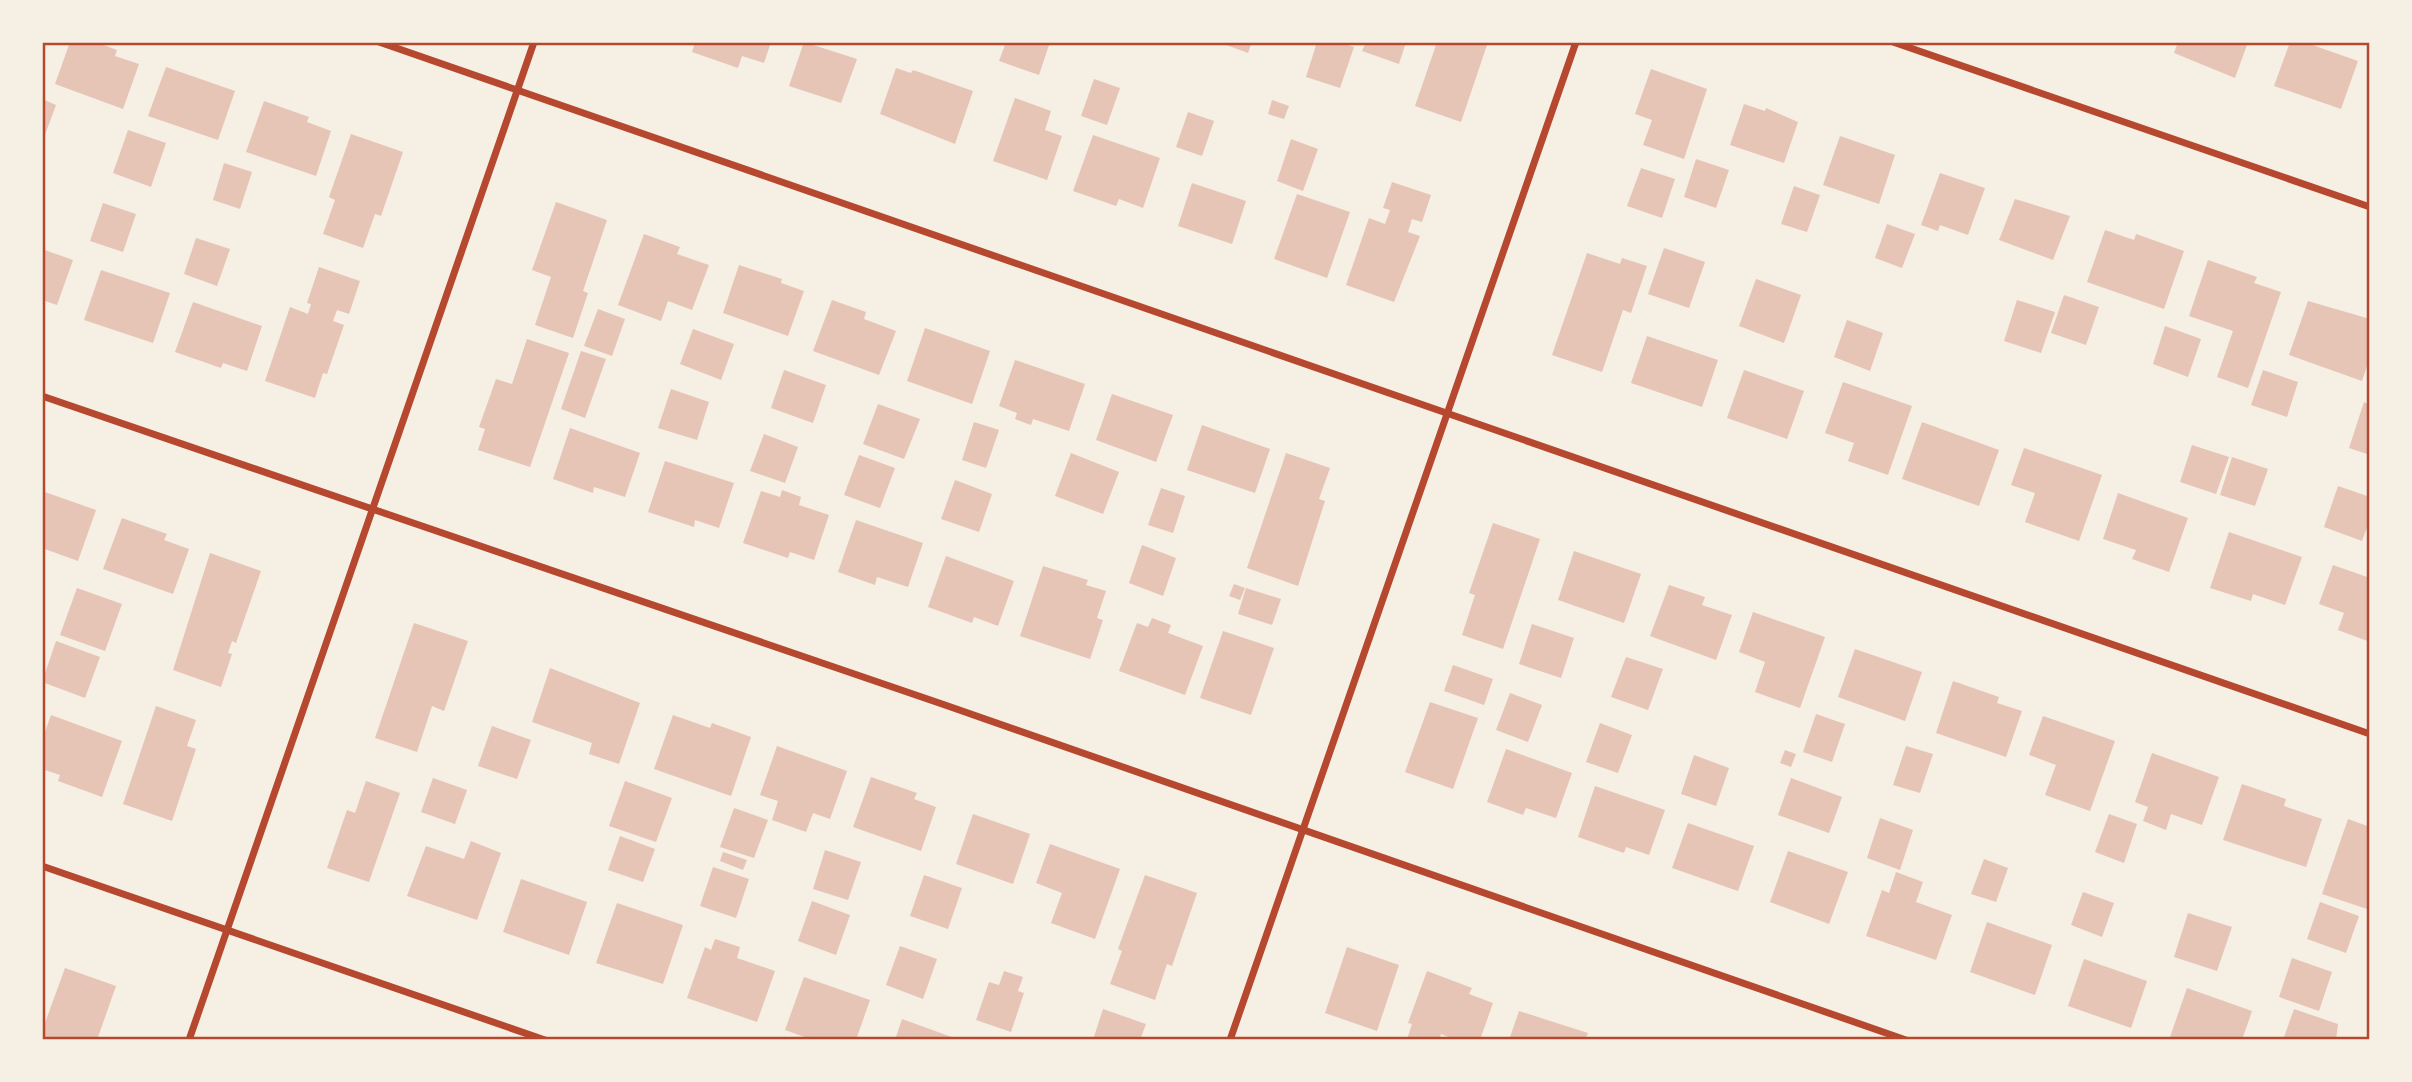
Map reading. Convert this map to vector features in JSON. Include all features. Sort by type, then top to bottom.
[{"type":"street","points":[[379,42],[1445,415],[2370,734]]},
{"type":"street","points":[[189,1040],[534,42]]},
{"type":"street","points":[[1230,1040],[1576,42]]},
{"type":"street","points":[[1893,42],[2370,207]]},
{"type":"street","points":[[42,396],[1906,1040]]},
{"type":"street","points":[[42,866],[545,1040]]},
{"type":"building","points":[[70,42],[96,42],[117,50],[115,56],[139,64],[123,109],[55,84]]},
{"type":"building","points":[[695,42],[771,42],[764,63],[742,56],[738,68],[692,52]]},
{"type":"building","points":[[804,42],[857,59],[841,103],[789,86]]},
{"type":"building","points":[[1006,42],[1050,42],[1039,75],[999,61]]},
{"type":"building","points":[[1218,42],[1252,42],[1248,53]]},
{"type":"building","points":[[1317,42],[1339,42],[1354,47],[1340,88],[1306,77]]},
{"type":"building","points":[[1366,42],[1406,42],[1399,64],[1362,51]]},
{"type":"building","points":[[1437,42],[1488,42],[1461,122],[1415,106]]},
{"type":"building","points":[[2178,42],[2248,42],[2235,78],[2174,53]]},
{"type":"building","points":[[2290,42],[2304,42],[2358,61],[2341,109],[2274,86]]},
{"type":"building","points":[[166,67],[235,91],[218,140],[148,116]]},
{"type":"building","points":[[896,68],[911,73],[913,70],[973,91],[955,144],[880,114]]},
{"type":"building","points":[[1651,69],[1707,89],[1684,159],[1643,145],[1652,120],[1635,114]]},
{"type":"building","points":[[1094,79],[1120,88],[1107,125],[1081,116]]},
{"type":"building","points":[[1015,98],[1051,111],[1045,130],[1062,136],[1047,180],[993,161]]},
{"type":"building","points":[[42,99],[56,105],[42,143]]},
{"type":"building","points":[[1272,100],[1289,106],[1284,119],[1268,114]]},
{"type":"building","points":[[264,101],[309,117],[307,122],[331,131],[316,176],[246,152]]},
{"type":"building","points":[[1744,104],[1765,111],[1766,108],[1798,122],[1784,163],[1730,145]]},
{"type":"building","points":[[1188,112],[1214,121],[1202,156],[1176,147]]},
{"type":"building","points":[[128,130],[166,143],[151,187],[113,173]]},
{"type":"building","points":[[351,134],[403,152],[381,216],[375,214],[363,248],[323,234],[335,200],[329,197]]},
{"type":"building","points":[[1093,135],[1160,158],[1143,208],[1119,199],[1116,206],[1073,191]]},
{"type":"building","points":[[1840,136],[1895,155],[1879,204],[1823,185]]},
{"type":"building","points":[[1291,139],[1318,149],[1303,191],[1277,181]]},
{"type":"building","points":[[1696,159],[1729,170],[1716,208],[1684,197]]},
{"type":"building","points":[[224,163],[252,172],[240,209],[213,200]]},
{"type":"building","points":[[1641,168],[1675,179],[1662,218],[1627,206]]},
{"type":"building","points":[[1940,173],[1985,188],[1968,235],[1940,225],[1938,231],[1921,225]]},
{"type":"building","points":[[1392,182],[1431,195],[1422,222],[1412,219],[1408,232],[1420,236],[1394,302],[1346,285],[1369,218],[1385,224],[1390,210],[1383,208]]},
{"type":"building","points":[[1192,183],[1246,201],[1232,244],[1178,226]]},
{"type":"building","points":[[1794,186],[1820,195],[1807,232],[1781,224]]},
{"type":"building","points":[[1297,194],[1350,212],[1327,278],[1274,259]]},
{"type":"building","points":[[2015,199],[2070,216],[2053,260],[1999,240]]},
{"type":"building","points":[[556,202],[607,220],[583,291],[588,293],[573,338],[535,325],[551,277],[532,270]]},
{"type":"building","points":[[103,203],[136,214],[123,252],[90,241]]},
{"type":"building","points":[[1887,224],[1915,234],[1902,268],[1875,258]]},
{"type":"building","points":[[2105,230],[2134,240],[2136,234],[2184,251],[2164,309],[2087,282]]},
{"type":"building","points":[[644,234],[680,247],[677,254],[709,265],[692,310],[668,301],[661,321],[618,305]]},
{"type":"building","points":[[196,238],[230,249],[217,286],[184,274]]},
{"type":"building","points":[[1664,248],[1705,262],[1689,308],[1648,294]]},
{"type":"building","points":[[42,249],[73,260],[57,305],[42,300]]},
{"type":"building","points":[[1587,253],[1620,264],[1622,258],[1647,266],[1631,313],[1623,310],[1602,372],[1552,355]]},
{"type":"building","points":[[2208,260],[2257,277],[2254,283],[2281,292],[2248,388],[2217,377],[2233,331],[2189,316]]},
{"type":"building","points":[[739,265],[782,279],[781,283],[804,291],[788,336],[723,313]]},
{"type":"building","points":[[319,267],[360,281],[349,314],[337,310],[333,321],[344,325],[327,374],[323,373],[315,398],[265,381],[290,307],[308,314],[311,304],[307,303]]},
{"type":"building","points":[[101,270],[170,293],[153,343],[84,320]]},
{"type":"building","points":[[1756,279],[1801,295],[1784,343],[1739,326]]},
{"type":"building","points":[[2064,295],[2099,307],[2086,345],[2051,333]]},
{"type":"building","points":[[832,300],[866,312],[864,319],[896,331],[879,375],[813,351]]},
{"type":"building","points":[[2017,300],[2055,312],[2041,353],[2004,341]]},
{"type":"building","points":[[2308,301],[2370,319],[2370,357],[2362,381],[2289,355]]},
{"type":"building","points":[[193,302],[262,326],[247,371],[223,363],[221,368],[175,352]]},
{"type":"building","points":[[598,309],[625,319],[612,356],[584,346]]},
{"type":"building","points":[[1847,320],[1883,333],[1870,371],[1834,357]]},
{"type":"building","points":[[2165,326],[2201,339],[2188,377],[2153,364]]},
{"type":"building","points":[[925,328],[990,351],[972,404],[907,381]]},
{"type":"building","points":[[693,329],[734,344],[721,380],[680,364]]},
{"type":"building","points":[[1647,336],[1718,360],[1702,407],[1631,383]]},
{"type":"building","points":[[527,339],[569,353],[530,467],[478,450],[485,429],[479,427],[496,379],[512,384]]},
{"type":"building","points":[[581,351],[606,359],[585,418],[561,409]]},
{"type":"building","points":[[1015,360],[1085,384],[1069,431],[1033,419],[1031,425],[1015,419],[1017,413],[999,406]]},
{"type":"building","points":[[784,370],[826,385],[813,423],[771,408]]},
{"type":"building","points":[[1744,370],[1804,391],[1787,439],[1727,418]]},
{"type":"building","points":[[2263,370],[2298,382],[2287,417],[2251,405]]},
{"type":"building","points":[[1843,382],[1912,406],[1888,475],[1848,461],[1854,443],[1825,433]]},
{"type":"building","points":[[671,389],[709,402],[697,440],[658,428]]},
{"type":"building","points":[[1112,394],[1173,415],[1156,462],[1096,440]]},
{"type":"building","points":[[2364,402],[2370,405],[2370,455],[2349,448]]},
{"type":"building","points":[[878,404],[920,419],[904,459],[863,444]]},
{"type":"building","points":[[974,422],[999,430],[986,468],[962,460]]},
{"type":"building","points":[[1922,422],[1999,450],[1979,506],[1902,479]]},
{"type":"building","points":[[1202,425],[1270,449],[1255,493],[1187,470]]},
{"type":"building","points":[[570,428],[640,453],[625,497],[594,487],[593,493],[553,479]]},
{"type":"building","points":[[764,434],[798,447],[785,483],[750,471]]},
{"type":"building","points":[[2192,445],[2229,457],[2216,494],[2180,482]]},
{"type":"building","points":[[2024,448],[2102,475],[2079,541],[2025,522],[2035,493],[2011,485]]},
{"type":"building","points":[[1071,453],[1119,472],[1103,514],[1055,496]]},
{"type":"building","points":[[1286,453],[1330,468],[1319,499],[1325,501],[1298,586],[1247,568]]},
{"type":"building","points":[[859,455],[895,468],[880,508],[844,495]]},
{"type":"building","points":[[2232,457],[2268,469],[2255,506],[2220,495]]},
{"type":"building","points":[[665,461],[734,483],[719,528],[695,520],[694,527],[648,512]]},
{"type":"building","points":[[955,480],[992,494],[979,532],[941,519]]},
{"type":"building","points":[[2338,486],[2370,497],[2370,519],[2362,541],[2324,527]]},
{"type":"building","points":[[1161,488],[1185,496],[1173,533],[1148,525]]},
{"type":"building","points":[[782,490],[801,497],[799,505],[829,515],[814,560],[790,552],[788,558],[743,543],[761,491],[780,497]]},
{"type":"building","points":[[42,491],[96,510],[78,561],[42,548]]},
{"type":"building","points":[[2118,493],[2188,518],[2169,572],[2132,559],[2136,550],[2103,539]]},
{"type":"building","points":[[122,518],[167,534],[164,540],[189,549],[173,594],[103,569]]},
{"type":"building","points":[[856,520],[923,543],[908,587],[877,577],[875,585],[838,572]]},
{"type":"building","points":[[1493,523],[1540,539],[1503,649],[1462,635],[1475,595],[1469,593]]},
{"type":"building","points":[[2229,532],[2302,557],[2285,605],[2253,594],[2251,601],[2210,588]]},
{"type":"building","points":[[1142,545],[1176,558],[1163,596],[1129,583]]},
{"type":"building","points":[[1574,551],[1641,574],[1624,623],[1558,600]]},
{"type":"building","points":[[210,553],[261,571],[236,643],[232,641],[228,653],[232,654],[221,687],[173,670]]},
{"type":"building","points":[[946,556],[1014,581],[998,626],[974,617],[972,623],[928,607]]},
{"type":"building","points":[[2333,565],[2370,578],[2370,642],[2338,630],[2344,613],[2319,604]]},
{"type":"building","points":[[1043,566],[1088,580],[1086,585],[1106,591],[1097,618],[1103,620],[1090,659],[1020,636]]},
{"type":"building","points":[[1234,584],[1245,588],[1240,600],[1229,596]]},
{"type":"building","points":[[1669,585],[1705,597],[1702,605],[1732,615],[1716,660],[1650,636]]},
{"type":"building","points":[[77,588],[122,604],[105,651],[60,635]]},
{"type":"building","points":[[1246,588],[1281,599],[1272,625],[1238,614]]},
{"type":"building","points":[[1753,612],[1825,637],[1800,708],[1755,692],[1765,662],[1739,652]]},
{"type":"building","points":[[1152,618],[1171,625],[1168,633],[1203,646],[1185,695],[1119,671],[1137,623],[1148,627]]},
{"type":"building","points":[[414,623],[468,641],[444,711],[432,706],[417,752],[375,738]]},
{"type":"building","points":[[1532,624],[1574,638],[1561,678],[1519,664]]},
{"type":"building","points":[[1223,631],[1274,648],[1251,715],[1200,698]]},
{"type":"building","points":[[56,641],[100,657],[85,698],[42,682]]},
{"type":"building","points":[[1855,649],[1922,672],[1905,721],[1838,697]]},
{"type":"building","points":[[1626,657],[1663,669],[1648,710],[1611,697]]},
{"type":"building","points":[[1453,665],[1493,679],[1484,705],[1444,691]]},
{"type":"building","points":[[550,668],[640,703],[619,764],[589,754],[592,743],[532,722]]},
{"type":"building","points":[[1953,681],[1999,697],[1997,703],[2022,711],[2006,757],[1936,733]]},
{"type":"building","points":[[1510,693],[1542,705],[1528,742],[1496,730]]},
{"type":"building","points":[[1430,702],[1478,718],[1453,789],[1405,772]]},
{"type":"building","points":[[156,706],[196,720],[187,746],[196,749],[172,821],[123,804]]},
{"type":"building","points":[[1816,714],[1845,724],[1832,762],[1803,752]]},
{"type":"building","points":[[51,715],[122,741],[102,797],[58,781],[60,775],[42,769],[42,740]]},
{"type":"building","points":[[673,715],[710,728],[712,723],[751,737],[731,796],[654,769]]},
{"type":"building","points":[[2043,716],[2115,741],[2090,811],[2045,795],[2056,765],[2029,755]]},
{"type":"building","points":[[1600,723],[1632,735],[1618,773],[1586,762]]},
{"type":"building","points":[[492,726],[531,740],[517,779],[478,766]]},
{"type":"building","points":[[777,746],[847,771],[830,819],[813,813],[806,832],[772,820],[778,801],[760,795]]},
{"type":"building","points":[[1906,746],[1933,754],[1920,793],[1893,785]]},
{"type":"building","points":[[1506,749],[1572,773],[1556,818],[1526,808],[1523,815],[1487,802]]},
{"type":"building","points":[[1785,750],[1796,754],[1791,767],[1780,763]]},
{"type":"building","points":[[2152,753],[2219,777],[2202,825],[2171,814],[2166,830],[2143,821],[2148,807],[2135,802]]},
{"type":"building","points":[[1694,755],[1729,768],[1716,806],[1681,794]]},
{"type":"building","points":[[871,777],[917,793],[914,799],[936,807],[921,851],[853,827]]},
{"type":"building","points":[[433,778],[467,790],[455,824],[421,812]]},
{"type":"building","points":[[1791,778],[1842,797],[1829,833],[1778,815]]},
{"type":"building","points":[[366,781],[400,793],[369,882],[327,868],[347,810],[355,813]]},
{"type":"building","points":[[625,781],[672,798],[656,842],[609,826]]},
{"type":"building","points":[[2242,784],[2286,799],[2284,806],[2322,819],[2306,867],[2223,840]]},
{"type":"building","points":[[1595,786],[1665,810],[1649,855],[1626,847],[1624,853],[1578,837]]},
{"type":"building","points":[[734,808],[768,820],[754,858],[720,847]]},
{"type":"building","points":[[973,814],[1030,834],[1013,884],[956,864]]},
{"type":"building","points":[[2109,814],[2137,824],[2124,863],[2095,852]]},
{"type":"building","points":[[1880,818],[1913,830],[1900,870],[1867,858]]},
{"type":"building","points":[[2348,819],[2370,827],[2370,910],[2322,894]]},
{"type":"building","points":[[1688,823],[1754,846],[1738,891],[1672,868]]},
{"type":"building","points":[[620,836],[655,849],[643,882],[608,870]]},
{"type":"building","points":[[471,841],[501,853],[477,920],[407,896],[426,846],[464,859]]},
{"type":"building","points":[[1050,844],[1120,869],[1095,939],[1051,923],[1062,893],[1036,883]]},
{"type":"building","points":[[825,850],[861,862],[848,900],[813,889]]},
{"type":"building","points":[[1788,851],[1848,872],[1829,924],[1770,902]]},
{"type":"building","points":[[723,852],[747,860],[743,870],[720,861]]},
{"type":"building","points":[[1984,859],[2008,868],[1996,902],[1971,894]]},
{"type":"building","points":[[713,867],[749,879],[736,918],[700,906]]},
{"type":"building","points":[[1896,872],[1923,882],[1916,902],[1952,915],[1936,960],[1866,936],[1882,890],[1889,893]]},
{"type":"building","points":[[924,875],[962,888],[948,929],[910,916]]},
{"type":"building","points":[[1145,875],[1197,893],[1172,966],[1167,964],[1155,1000],[1110,984],[1122,951],[1118,949]]},
{"type":"building","points":[[521,879],[587,902],[569,955],[503,932]]},
{"type":"building","points":[[2083,892],[2114,903],[2102,937],[2071,925]]},
{"type":"building","points":[[812,901],[850,915],[836,955],[798,941]]},
{"type":"building","points":[[2320,902],[2359,916],[2346,953],[2307,939]]},
{"type":"building","points":[[617,903],[683,925],[663,984],[596,963]]},
{"type":"building","points":[[2188,913],[2232,927],[2217,971],[2174,957]]},
{"type":"building","points":[[1987,922],[2052,945],[2035,995],[1970,972]]},
{"type":"building","points":[[715,939],[740,947],[737,958],[775,971],[757,1022],[687,998],[705,947],[711,950]]},
{"type":"building","points":[[900,946],[937,959],[923,999],[886,985]]},
{"type":"building","points":[[1347,947],[1399,965],[1377,1031],[1325,1013]]},
{"type":"building","points":[[2292,958],[2332,972],[2319,1011],[2279,997]]},
{"type":"building","points":[[2084,959],[2147,981],[2131,1028],[2068,1006]]},
{"type":"building","points":[[65,968],[116,986],[97,1040],[42,1040],[42,1031]]},
{"type":"building","points":[[1004,971],[1023,977],[1018,991],[1024,993],[1011,1032],[976,1020],[989,982],[999,985]]},
{"type":"building","points":[[1427,971],[1472,988],[1469,994],[1493,1003],[1480,1040],[1456,1040],[1441,1034],[1439,1040],[1407,1039],[1412,1024],[1408,1023]]},
{"type":"building","points":[[804,977],[870,1000],[856,1040],[813,1040],[785,1030]]},
{"type":"building","points":[[2187,988],[2252,1011],[2242,1040],[2169,1040]]},
{"type":"building","points":[[1103,1009],[1146,1024],[1140,1040],[1093,1040]]},
{"type":"building","points":[[2294,1009],[2338,1024],[2336,1040],[2283,1040]]},
{"type":"building","points":[[1519,1011],[1588,1033],[1585,1040],[1509,1040]]},
{"type":"building","points":[[902,1019],[960,1040],[895,1040]]}]
